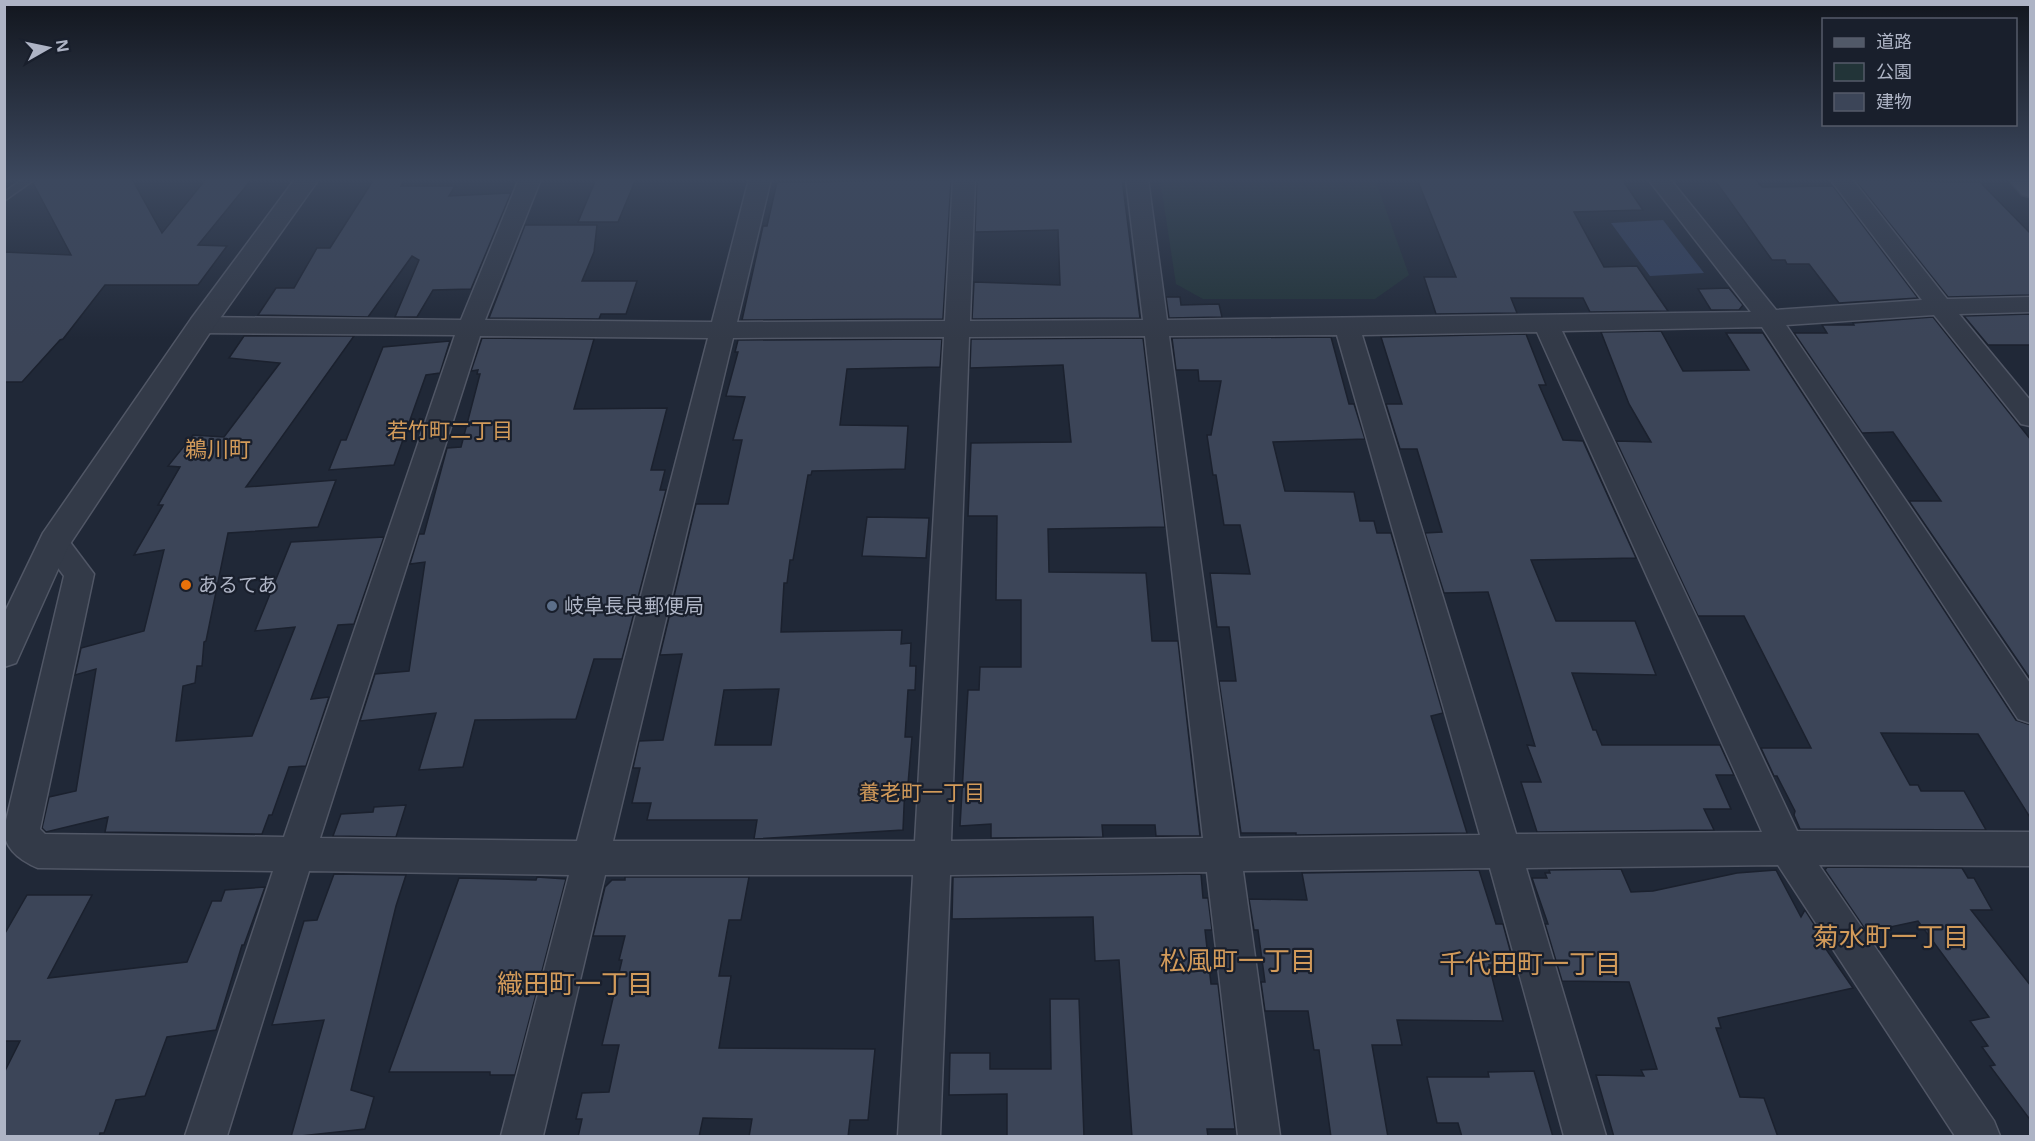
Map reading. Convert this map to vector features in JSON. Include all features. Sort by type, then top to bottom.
[{"type":"street","points":[[4,653],[54,542],[201,325],[268,232]]},
{"type":"street","points":[[206,1137],[296,855],[470,327],[508,232]]},
{"type":"street","points":[[522,1137],[747,232]]},
{"type":"street","points":[[919,1137],[961,232]]},
{"type":"street","points":[[1144,232],[1259,1137]]},
{"type":"street","points":[[1701,232],[1768,317],[2031,709]]},
{"type":"street","points":[[1882,232],[1940,307],[2031,417]]},
{"type":"street","points":[[201,325],[722,330],[1347,327],[1743,320],[1940,307],[2031,304]]},
{"type":"street","points":[[1546,323],[1787,848],[1979,1137]]},
{"type":"street","points":[[1347,327],[1503,851],[1585,1137]]},
{"type":"street","points":[[54,542],[79,574],[21,835],[38,850],[593,858],[933,858],[1787,848],[2031,849]]},
{"type":"green space","points":[[1168,232],[1394,232],[1409,275],[1375,299],[1203,299],[1176,284]]},
{"type":"water","points":[[1618,232],[1672,232],[1704,273],[1650,276]]},
{"type":"building","points":[[59,232],[208,232],[198,245],[227,246],[198,285],[105,285],[63,339],[22,382],[4,382],[4,252],[71,255]]},
{"type":"building","points":[[340,232],[495,232],[471,289],[433,290],[417,317],[395,317],[419,260],[412,256],[368,317],[258,315],[276,288],[294,288],[317,248],[330,248]]},
{"type":"building","points":[[522,232],[596,232],[594,252],[582,281],[637,281],[626,314],[601,314],[599,319],[489,318]]},
{"type":"building","points":[[762,232],[948,232],[943,319],[742,320]]},
{"type":"building","points":[[1058,232],[1129,232],[1140,318],[972,319],[974,282],[1060,285]]},
{"type":"building","points":[[1438,232],[1585,232],[1604,267],[1637,266],[1668,311],[1590,312],[1583,298],[1511,298],[1517,313],[1436,314],[1424,277],[1456,277]]},
{"type":"building","points":[[1752,232],[1868,232],[1918,298],[1839,303],[1809,264],[1787,264],[1785,260],[1772,260]]},
{"type":"building","points":[[1897,232],[2031,234],[2031,295],[1948,297]]},
{"type":"building","points":[[1729,288],[1743,305],[1739,310],[1711,310],[1698,289]]},
{"type":"building","points":[[1166,297],[1180,297],[1181,305],[1219,304],[1222,317],[1169,318]]},
{"type":"building","points":[[2031,314],[2031,345],[1988,345],[1964,316]]},
{"type":"building","points":[[1933,317],[2031,440],[2031,680],[1909,501],[1941,501],[1893,432],[1862,433],[1794,333],[1827,333],[1822,325],[1854,325],[1853,323]]},
{"type":"building","points":[[1661,331],[1683,371],[1749,370],[1726,333],[1763,333],[2016,720],[2031,725],[2031,819],[1978,734],[1881,733],[1910,785],[1918,785],[1921,791],[1964,791],[1986,830],[1800,829],[1794,815],[1795,811],[1777,776],[1774,776],[1761,748],[1811,748],[1744,616],[1698,616],[1616,441],[1651,442],[1629,404],[1601,332]]},
{"type":"building","points":[[1526,334],[1546,385],[1539,385],[1563,440],[1583,441],[1636,558],[1531,560],[1556,621],[1635,621],[1656,675],[1572,673],[1593,730],[1596,730],[1602,745],[1720,745],[1734,775],[1716,775],[1731,809],[1704,809],[1714,830],[1537,832],[1521,782],[1541,782],[1527,745],[1535,746],[1488,592],[1444,593],[1425,533],[1442,532],[1417,449],[1400,449],[1386,404],[1402,404],[1381,337]]},
{"type":"building","points":[[244,336],[354,336],[246,487],[336,480],[318,527],[228,533],[204,642],[202,666],[197,666],[195,683],[183,686],[176,741],[252,736],[295,627],[255,631],[291,542],[384,537],[354,624],[338,625],[311,699],[329,697],[306,766],[289,767],[272,815],[269,815],[262,834],[105,832],[108,817],[46,832],[42,828],[49,797],[76,791],[96,669],[75,675],[81,648],[144,631],[164,550],[134,555],[163,505],[158,505],[180,467],[168,466],[193,435],[224,437],[280,363],[229,358]]},
{"type":"building","points":[[1331,337],[1349,404],[1354,404],[1365,439],[1273,442],[1285,491],[1354,492],[1360,521],[1374,521],[1377,533],[1391,533],[1443,713],[1431,716],[1467,833],[1296,835],[1296,833],[1241,833],[1219,681],[1236,681],[1229,627],[1217,627],[1210,573],[1250,574],[1240,525],[1224,525],[1216,475],[1213,475],[1207,435],[1211,435],[1221,381],[1199,381],[1198,370],[1176,370],[1172,338]]},
{"type":"building","points":[[482,338],[594,339],[574,409],[667,408],[651,470],[665,470],[660,490],[666,490],[622,659],[594,659],[576,719],[475,720],[463,767],[419,770],[436,713],[360,721],[375,674],[409,671],[425,562],[410,564],[419,534],[424,534],[447,448],[461,447],[480,374],[477,374],[478,370],[471,371]]},
{"type":"building","points":[[1143,338],[1165,527],[1048,529],[1049,572],[1146,573],[1152,641],[1178,641],[1200,836],[1156,836],[1155,825],[1102,825],[1103,837],[991,838],[991,824],[960,826],[968,690],[979,690],[980,667],[1021,667],[1021,600],[996,600],[997,516],[968,516],[971,443],[1071,442],[1063,365],[970,368],[971,339]]},
{"type":"building","points":[[942,339],[940,367],[847,369],[840,425],[908,426],[905,469],[812,471],[811,475],[808,475],[793,560],[790,560],[787,583],[784,583],[781,632],[902,630],[901,644],[911,643],[910,666],[916,666],[915,690],[908,690],[905,737],[912,737],[908,784],[905,784],[903,830],[754,839],[757,820],[647,820],[651,803],[632,803],[640,768],[633,768],[639,741],[663,740],[682,654],[660,655],[696,504],[728,504],[742,440],[733,440],[745,397],[726,396],[738,352],[735,352],[738,340]],"holes":[[[779,689],[771,745],[715,745],[724,690]]]},
{"type":"building","points":[[450,341],[440,373],[426,375],[394,465],[329,470],[341,440],[346,440],[383,347]]},
{"type":"building","points":[[867,517],[929,518],[926,558],[862,556]]},
{"type":"building","points":[[406,805],[396,837],[333,836],[341,814],[373,812],[374,807]]},
{"type":"building","points":[[1827,867],[1962,868],[1968,878],[1974,878],[1992,910],[1971,910],[2031,986],[2031,1121],[1990,1066],[1995,1065],[1982,1047],[1988,1046],[1970,1021],[1989,1017],[1918,921],[1867,932],[1825,870]]},
{"type":"building","points":[[1621,869],[1631,892],[1653,891],[1737,873],[1776,870],[1801,917],[1805,910],[1825,941],[1821,942],[1853,988],[1718,1018],[1721,1028],[1716,1028],[1740,1097],[1764,1098],[1778,1137],[1614,1137],[1596,1075],[1644,1076],[1641,1070],[1657,1069],[1629,982],[1562,981],[1545,924],[1548,924],[1532,878],[1547,878],[1545,873],[1550,873],[1549,870]]},
{"type":"building","points":[[1479,870],[1496,924],[1503,924],[1514,965],[1489,965],[1503,1021],[1397,1020],[1402,1045],[1372,1045],[1388,1137],[1331,1137],[1319,1050],[1314,1050],[1308,1011],[1265,1011],[1261,982],[1265,982],[1258,930],[1254,930],[1249,899],[1307,900],[1302,873]]},
{"type":"building","points":[[334,874],[406,875],[396,906],[351,1090],[374,1097],[365,1129],[291,1137],[324,1020],[272,1025],[304,921],[317,920]]},
{"type":"building","points":[[1201,874],[1203,898],[1208,898],[1212,930],[1205,930],[1211,984],[1218,984],[1235,1129],[1207,1129],[1208,1137],[1132,1137],[1119,960],[1095,961],[1093,917],[952,919],[953,877]]},
{"type":"building","points":[[537,877],[566,879],[515,1075],[490,1075],[490,1072],[389,1072],[459,878],[536,880]]},
{"type":"building","points":[[625,877],[749,877],[741,920],[729,920],[719,976],[731,976],[719,1048],[875,1049],[868,1120],[850,1120],[848,1137],[749,1137],[752,1119],[703,1118],[699,1137],[578,1137],[582,1119],[576,1119],[582,1093],[609,1092],[619,1045],[602,1045],[622,960],[619,960],[625,936],[593,936],[605,887],[612,880],[625,880]]},
{"type":"building","points":[[265,887],[244,945],[242,945],[216,1030],[167,1037],[145,1096],[116,1100],[104,1133],[100,1133],[99,1137],[4,1137],[4,1073],[20,1041],[4,1041],[4,935],[27,895],[92,895],[48,978],[187,962],[212,901],[221,901],[225,890]]},
{"type":"building","points":[[1050,999],[1079,999],[1084,1137],[1007,1137],[1007,1094],[949,1095],[950,1053],[990,1053],[990,1069],[1051,1069]]},
{"type":"building","points":[[1534,1071],[1553,1137],[1462,1137],[1458,1123],[1437,1123],[1427,1077],[1489,1077],[1488,1072]]},
{"type":"place","name":"あるてあ","points":[[186,585]]},
{"type":"place","name":"岐阜長良郵便局","points":[[552,606]]},
{"type":"district","name":"若竹町二丁目","points":[[450,431]]},
{"type":"district","name":"鵜川町","points":[[218,449]]},
{"type":"district","name":"養老町一丁目","points":[[922,793]]},
{"type":"district","name":"菊水町一丁目","points":[[1891,937]]},
{"type":"district","name":"松風町一丁目","points":[[1238,961]]},
{"type":"district","name":"千代田町一丁目","points":[[1530,964]]},
{"type":"district","name":"織田町一丁目","points":[[575,984]]}]
